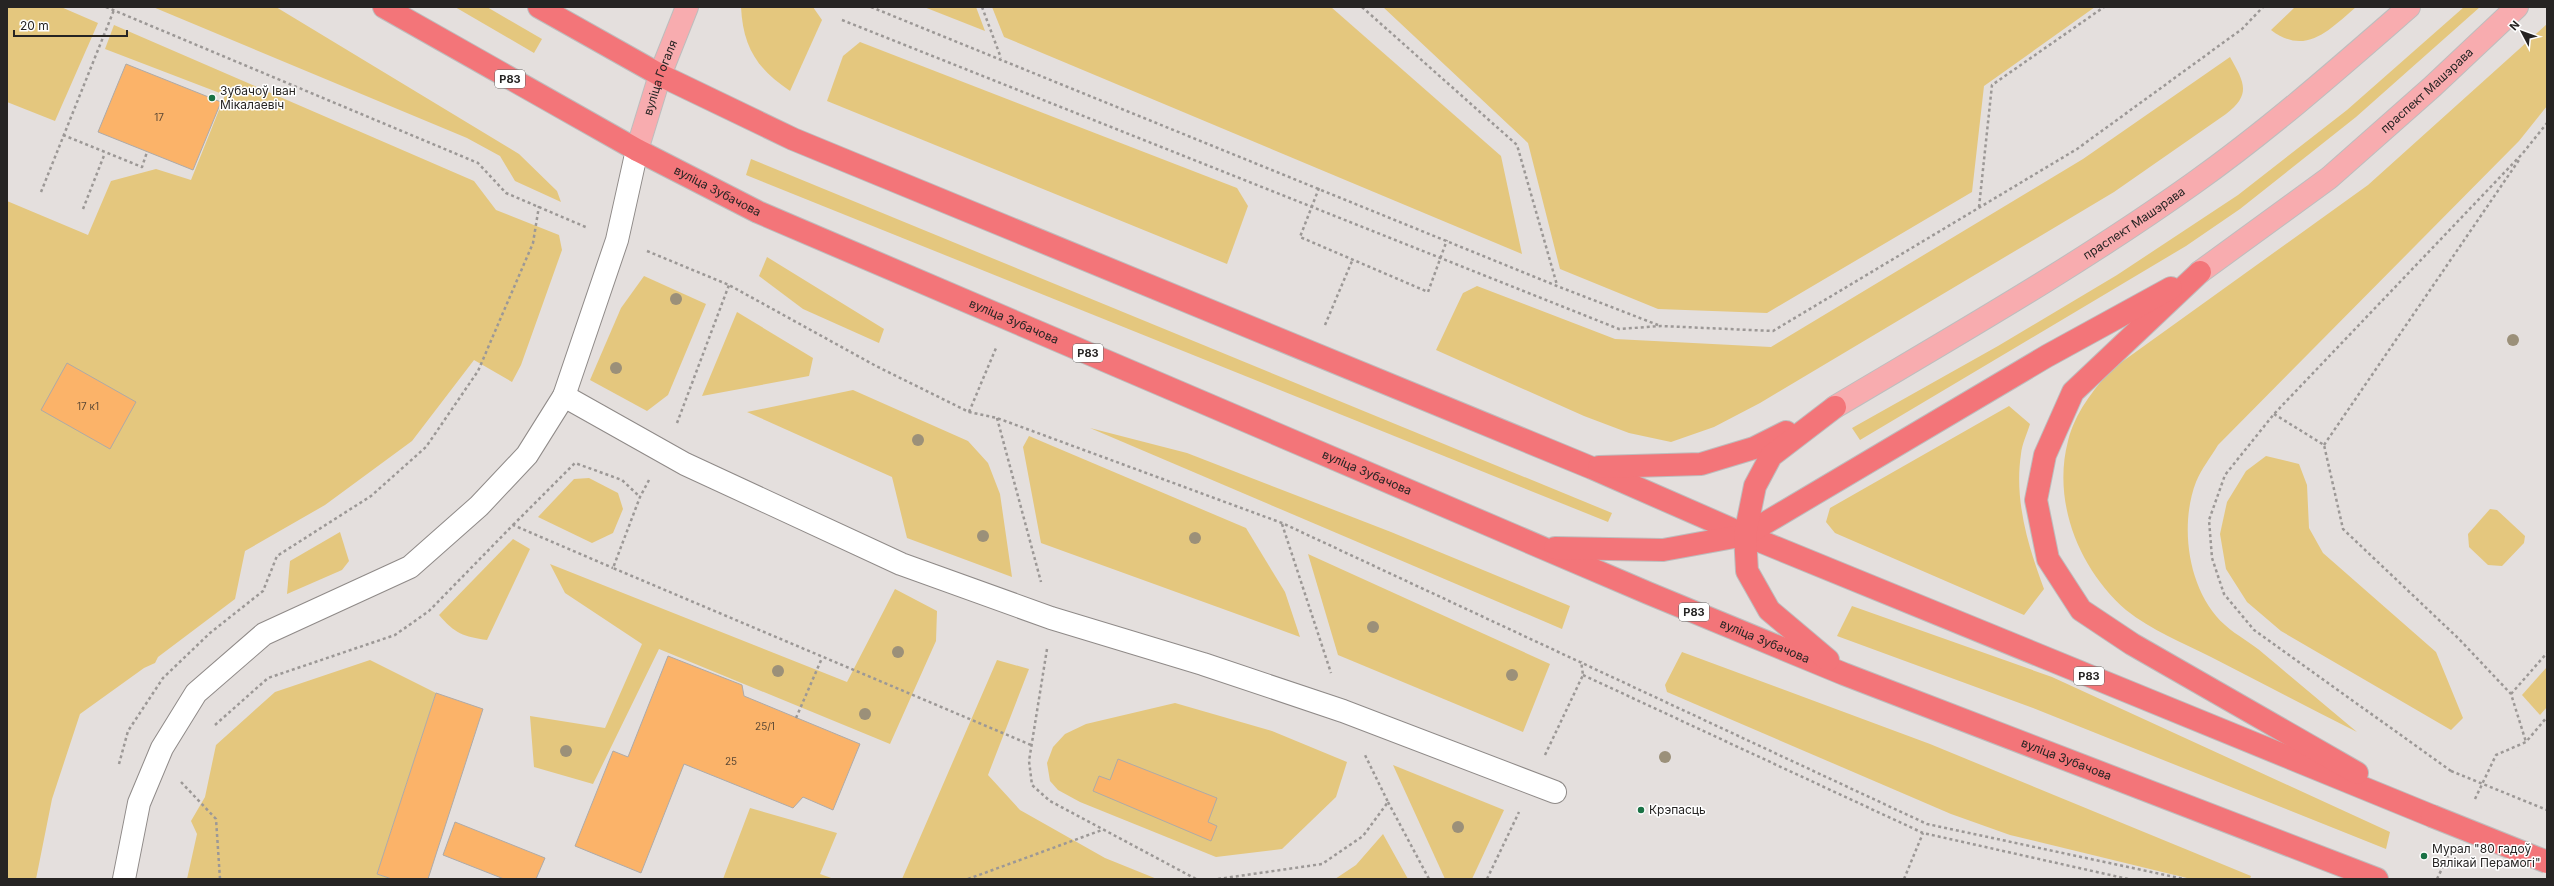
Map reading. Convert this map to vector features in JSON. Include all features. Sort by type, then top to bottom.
[{"type":"highway","name":"вуліца Зубачова","points":[[384,7],[637,150],[758,212],[1544,548],[1844,674],[2377,879]]},
{"type":"highway","name":"Р83","points":[[539,7],[660,75],[793,139],[1592,468],[1745,535],[2547,862]]},
{"type":"highway","points":[[1544,548],[1663,550],[1745,535],[2047,356],[2200,272]]},
{"type":"highway","points":[[2200,272],[2072,392],[2045,455],[2036,500],[2048,559],[2081,610],[2100,623],[2132,644],[2432,816]]},
{"type":"highway","points":[[1592,468],[1700,464],[1754,448],[1835,407]]},
{"type":"highway","points":[[1835,407],[1771,456],[1755,486],[1745,535],[1747,571],[1769,610],[1844,674]]},
{"type":"main road","name":"вуліца Гогаля","points":[[637,150],[660,75],[687,7]]},
{"type":"main road","name":"праспект Машэрава","points":[[1835,407],[2042,283],[2193,184],[2301,102],[2409,7]]},
{"type":"main road","name":"праспект Машэрава","points":[[2200,272],[2329,178],[2432,87],[2517,7]]},
{"type":"street","points":[[124,879],[139,803],[162,748],[196,693],[264,634],[410,567],[479,506],[527,455],[564,396],[617,240],[637,150]]},
{"type":"street","points":[[564,396],[663,452],[901,564],[1051,618],[1203,664],[1343,711],[1555,792]]},
{"type":"path","points":[[106,7],[478,163],[506,193],[578,224]]},
{"type":"path","points":[[871,7],[1001,58],[1557,286],[1661,326]]},
{"type":"path","points":[[982,7],[1001,58]]},
{"type":"path","points":[[1362,7],[1517,145],[1557,286]]},
{"type":"path","points":[[1979,208],[1992,85],[2104,7]]},
{"type":"path","points":[[842,20],[1619,329],[1661,326],[1773,331],[2077,149],[2242,29],[2263,7]]},
{"type":"path","points":[[41,192],[114,10]]},
{"type":"path","points":[[2324,445],[2523,153],[2547,123]]},
{"type":"path","points":[[63,135],[105,153],[142,166],[147,152]]},
{"type":"path","points":[[83,209],[105,153]]},
{"type":"path","points":[[2523,153],[2274,414],[2225,475],[2209,520],[2212,558],[2224,594],[2254,630],[2451,771],[2547,810]]},
{"type":"path","points":[[1319,188],[1300,236],[1352,261],[1428,292],[1447,240]]},
{"type":"path","points":[[118,768],[128,731],[163,678],[210,633],[263,591],[278,556],[371,496],[426,447],[478,371],[533,243],[539,206]]},
{"type":"path","points":[[1313,352],[1352,261]]},
{"type":"path","points":[[676,263],[729,285],[876,366],[969,412],[997,418],[1282,523],[1581,661],[1927,824],[2184,879]]},
{"type":"path","points":[[613,568],[640,497],[686,403],[729,285]]},
{"type":"path","points":[[969,412],[1009,319]]},
{"type":"path","points":[[2274,414],[2324,445],[2343,528],[2459,639],[2510,694],[2526,742]]},
{"type":"path","points":[[997,418],[1051,618],[1029,761],[1032,785],[1050,801],[1196,879]]},
{"type":"path","points":[[211,730],[268,678],[395,635],[428,611],[575,463],[622,480],[640,497]]},
{"type":"path","points":[[1282,523],[1343,711],[1388,802],[1429,879]]},
{"type":"path","points":[[513,525],[822,658],[1031,745]]},
{"type":"path","points":[[2510,694],[2547,653]]},
{"type":"path","points":[[796,718],[822,658]]},
{"type":"path","points":[[1583,675],[1924,833],[2128,879]]},
{"type":"path","points":[[2473,803],[2496,755],[2526,742],[2547,717]]},
{"type":"path","points":[[176,787],[183,774]]},
{"type":"path","points":[[179,780],[216,819],[220,879]]},
{"type":"path","points":[[1218,879],[1322,864],[1363,836],[1388,802]]},
{"type":"path","points":[[968,879],[1103,830]]},
{"type":"path","points":[[1904,879],[1924,833]]},
{"type":"path","points":[[2437,879],[2450,851]]},
{"type":"shaded area","points":[[7,7],[61,7],[98,23],[55,121],[7,102]]},
{"type":"shaded area","points":[[153,7],[276,7],[519,154],[557,191],[561,202],[515,181],[500,156],[467,138]]},
{"type":"shaded area","points":[[455,7],[487,7],[542,39],[534,53]]},
{"type":"shaded area","points":[[741,7],[813,7],[822,20],[790,91],[769,74],[754,56],[745,34]]},
{"type":"shaded area","points":[[924,7],[976,7],[985,31]]},
{"type":"shaded area","points":[[992,7],[1331,7],[1501,156],[1522,254],[1004,37]]},
{"type":"shaded area","points":[[1383,7],[2095,7],[1984,86],[1972,192],[1767,313],[1658,309],[1560,269],[1528,143]]},
{"type":"shaded area","points":[[2295,7],[2356,7],[2337,24],[2317,37],[2295,41],[2284,38],[2271,30]]},
{"type":"shaded area","points":[[2464,7],[2480,7],[2356,117],[2240,209],[2186,246],[1860,440],[1852,428],[1998,346],[2117,275],[2238,195],[2347,110]]},
{"type":"shaded area","points":[[2547,24],[2547,106],[2519,141],[2218,445],[2198,477],[2191,499],[2188,518],[2190,558],[2202,595],[2212,611],[2225,625],[2259,650],[2357,732],[2156,630],[2126,610],[2109,593],[2095,575],[2083,555],[2073,533],[2067,510],[2064,487],[2064,464],[2068,441],[2080,411],[2098,385],[2112,369],[2368,185]]},
{"type":"shaded area","points":[[114,25],[474,181],[496,210],[559,235],[562,250],[521,365],[512,382],[474,360],[412,441],[325,505],[245,551],[235,599],[158,657],[155,663],[144,668],[80,714],[52,799],[36,879],[7,879],[7,201],[88,235],[111,181],[156,169],[191,180],[225,95],[105,49]]},
{"type":"shaded area","points":[[860,42],[1237,188],[1248,206],[1227,264],[827,101],[843,56]]},
{"type":"shaded area","points":[[2230,57],[2239,74],[2243,87],[2240,100],[2226,114],[2114,192],[1760,403],[1714,427],[1671,442],[1629,433],[1584,416],[1436,350],[1463,293],[1477,286],[1615,339],[1771,347],[2083,159]]},
{"type":"shaded area","points":[[751,159],[1612,513],[1608,522],[746,175]]},
{"type":"shaded area","points":[[767,257],[884,329],[879,343],[803,309],[759,276]]},
{"type":"shaded area","points":[[644,276],[706,304],[668,395],[647,411],[590,380],[621,308]]},
{"type":"shaded area","points":[[737,312],[813,358],[809,376],[702,396]]},
{"type":"shaded area","points":[[853,390],[968,441],[988,463],[1000,494],[1012,577],[907,538],[892,477],[747,412]]},
{"type":"shaded area","points":[[2009,406],[2030,424],[2023,443],[2019,471],[2019,488],[2028,540],[2044,589],[2024,615],[1835,533],[1826,522],[1830,508]]},
{"type":"shaded area","points":[[1090,428],[1187,453],[1391,532],[1570,606],[1562,629]]},
{"type":"shaded area","points":[[1029,436],[1246,528],[1285,592],[1300,637],[1041,543],[1023,447]]},
{"type":"shaded area","points":[[2266,456],[2299,464],[2307,485],[2309,528],[2323,553],[2436,652],[2463,718],[2451,730],[2281,631],[2247,602],[2226,569],[2220,534],[2227,502],[2246,471]]},
{"type":"shaded area","points":[[589,478],[618,493],[623,509],[613,533],[592,543],[538,517],[574,479]]},
{"type":"shaded area","points":[[2490,509],[2497,510],[2525,536],[2524,543],[2502,566],[2488,565],[2469,547],[2468,534]]},
{"type":"shaded area","points":[[340,532],[349,561],[342,570],[287,594],[290,561]]},
{"type":"shaded area","points":[[513,539],[530,549],[487,640],[466,636],[455,630],[439,615]]},
{"type":"shaded area","points":[[1308,554],[1550,664],[1523,732],[1338,655]]},
{"type":"shaded area","points":[[550,564],[847,682],[895,589],[937,611],[936,641],[890,744],[659,649],[593,784],[534,767],[530,716],[605,728],[642,644],[565,593]]},
{"type":"shaded area","points":[[1852,606],[2052,677],[2390,832],[2386,849],[2033,708],[1837,636]]},
{"type":"shaded area","points":[[1682,652],[1930,744],[2251,876],[2250,879],[2191,879],[2010,835],[1951,814],[1667,692],[1665,685]]},
{"type":"shaded area","points":[[370,660],[436,693],[377,874],[392,879],[187,879],[197,834],[191,821],[205,797],[216,745],[275,692]]},
{"type":"shaded area","points":[[997,660],[1029,669],[988,775],[1020,810],[1105,858],[1157,879],[902,879]]},
{"type":"shaded area","points":[[2547,667],[2547,707],[2540,715],[2522,695]]},
{"type":"shaded area","points":[[1175,703],[1272,731],[1347,762],[1336,797],[1282,849],[1216,857],[1080,802],[1058,790],[1050,781],[1047,763],[1053,747],[1065,734],[1086,724]]},
{"type":"shaded area","points":[[1393,765],[1504,810],[1472,879],[1445,879]]},
{"type":"shaded area","points":[[750,808],[837,833],[820,874],[834,879],[723,879]]},
{"type":"shaded area","points":[[1383,834],[1408,879],[1335,879],[1356,865]]},
{"type":"pier","points":[[2516,767],[2547,780],[2547,879],[2456,879]]},
{"type":"building","points":[[126,64],[221,102],[193,170],[98,132]]},
{"type":"building","points":[[67,363],[136,402],[110,449],[41,410]]},
{"type":"building","points":[[668,656],[742,685],[744,696],[860,744],[833,810],[803,797],[793,808],[684,764],[641,873],[575,846],[613,751],[628,757]]},
{"type":"building","points":[[436,693],[483,709],[428,879],[392,879],[377,874]]},
{"type":"building","points":[[1118,759],[1217,798],[1208,822],[1217,826],[1211,841],[1093,791],[1099,776],[1110,780]]},
{"type":"building","points":[[455,822],[545,858],[536,879],[504,879],[443,855]]},
{"type":"place","name":"Зубачоў Іван Мікалаевіч","points":[[212,98]]},
{"type":"place","name":"Крэпасць","points":[[1641,810]]},
{"type":"place","name":"Мурал \"80 гадоў Вялікай Перамогі\"","points":[[2424,856]]}]
